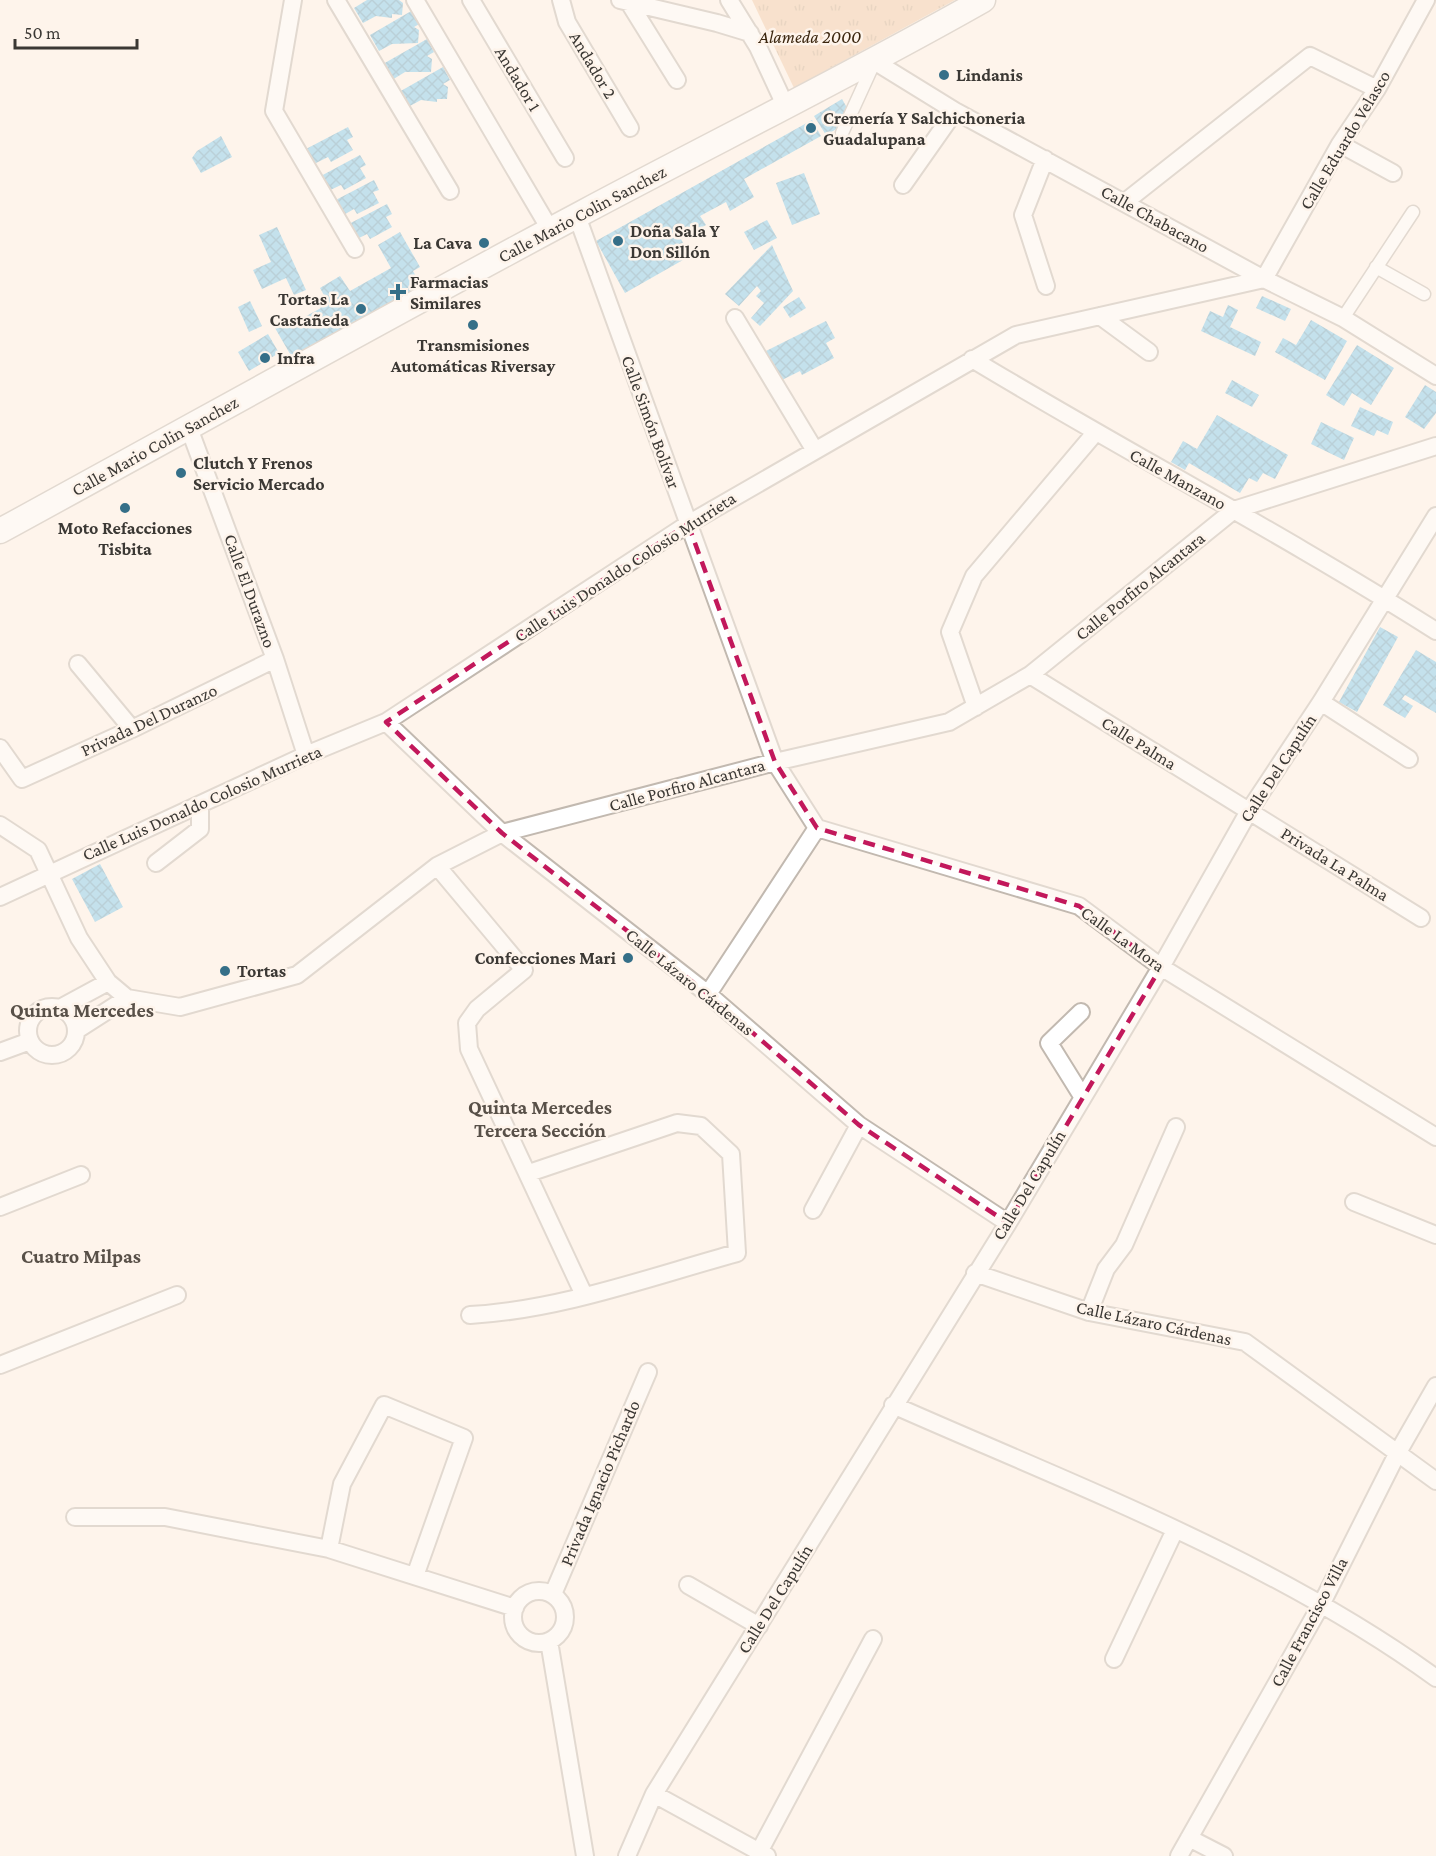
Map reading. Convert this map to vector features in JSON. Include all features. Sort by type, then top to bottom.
[{"type":"main road","name":"Calle Mario Colin Sanchez","points":[[0,531],[577,216],[785,105],[874,61],[983,0]]},
{"type":"street","points":[[293,0],[274,111],[355,249]]},
{"type":"street","points":[[336,0],[450,190]]},
{"type":"street","points":[[415,0],[551,231]]},
{"type":"street","name":"Andador 1","points":[[471,0],[565,158]]},
{"type":"street","name":"Andador 2","points":[[561,0],[567,22],[630,128]]},
{"type":"street","points":[[729,0],[750,33],[785,105]]},
{"type":"street","name":"Calle Eduardo Velasco","points":[[1264,279],[1340,144],[1377,89],[1426,0]]},
{"type":"street","points":[[624,1],[750,33]]},
{"type":"street","points":[[624,1],[677,80]]},
{"type":"street","points":[[1125,202],[1310,56],[1377,89]]},
{"type":"street","points":[[842,133],[874,61]]},
{"type":"street","name":"Calle Chabacano","points":[[874,61],[956,111],[1264,279],[1342,318],[1436,376]]},
{"type":"street","points":[[903,185],[956,111]]},
{"type":"street","points":[[1340,144],[1393,173]]},
{"type":"street","points":[[1045,159],[1023,215],[1046,286]]},
{"type":"street","points":[[1342,318],[1413,212]]},
{"type":"street","name":"Calle Simón Bolívar","points":[[577,216],[775,762]]},
{"type":"street","points":[[1376,267],[1424,294]]},
{"type":"street","name":"Calle Luis Donaldo Colosio Murrieta","points":[[0,897],[200,807],[306,755],[386,722],[688,524],[814,449],[1016,335],[1264,279]]},
{"type":"street","points":[[1100,316],[1149,352]]},
{"type":"street","points":[[735,318],[814,449]]},
{"type":"street","name":"Calle Manzano","points":[[972,359],[1095,433],[1234,510],[1436,631]]},
{"type":"street","name":"Calle El Durazno","points":[[189,428],[275,659],[306,755]]},
{"type":"street","points":[[976,707],[950,632],[974,576],[1095,433]]},
{"type":"street","name":"Calle Porfiro Alcantara","points":[[127,998],[180,1007],[297,975],[437,866],[502,833],[775,762],[949,722],[1030,675],[1234,510],[1436,446]]},
{"type":"street","name":"Calle Del Capulín","points":[[627,1856],[654,1794],[893,1405],[1008,1223],[1161,967],[1249,811],[1321,702],[1436,516]]},
{"type":"street","name":"Privada Del Duranzo","points":[[0,748],[22,779],[132,729],[275,659]]},
{"type":"street","points":[[78,664],[132,729]]},
{"type":"street","name":"Calle Palma","points":[[1030,675],[1249,811]]},
{"type":"street","points":[[1321,702],[1409,759]]},
{"type":"street","name":"Calle Lázaro Cárdenas","points":[[386,722],[502,833],[708,994],[859,1125],[1008,1223]]},
{"type":"street","points":[[708,994],[817,828],[775,762]]},
{"type":"street","points":[[156,863],[200,829],[200,807]]},
{"type":"street","name":"Privada La Palma","points":[[1249,811],[1421,918]]},
{"type":"street","points":[[0,825],[38,850],[79,939],[108,982],[127,998],[76,1030]]},
{"type":"street","name":"Calle La Mora","points":[[817,828],[1079,906],[1161,967],[1436,1137]]},
{"type":"street","points":[[437,866],[524,970],[477,1009],[467,1023],[469,1049],[529,1173],[584,1295]]},
{"type":"street","points":[[60,1008],[108,982]]},
{"type":"street","points":[[49,1006],[60,1008],[72,1017],[76,1030],[74,1041],[68,1050],[58,1055],[46,1055],[36,1050],[27,1030],[30,1019],[38,1010],[49,1006]]},
{"type":"street","points":[[1081,1012],[1049,1043],[1082,1096]]},
{"type":"street","points":[[0,1052],[30,1041]]},
{"type":"street","points":[[470,1315],[505,1313],[584,1295],[737,1253],[731,1154],[701,1126],[677,1123],[529,1173]]},
{"type":"street","points":[[813,1210],[859,1125]]},
{"type":"street","points":[[1089,1312],[1106,1269],[1124,1245],[1176,1127]]},
{"type":"street","points":[[0,1207],[81,1175]]},
{"type":"street","points":[[1354,1202],[1436,1234]]},
{"type":"street","name":"Calle Lázaro Cárdenas","points":[[975,1273],[1089,1312],[1245,1342],[1436,1481]]},
{"type":"street","points":[[0,1365],[177,1295]]},
{"type":"street","name":"Privada Ignacio Pichardo","points":[[553,1594],[648,1372]]},
{"type":"street","name":"Calle Francisco Villa","points":[[1179,1856],[1322,1603],[1397,1454],[1434,1395]]},
{"type":"street","points":[[328,1549],[342,1484],[384,1405],[464,1438],[415,1576]]},
{"type":"street","points":[[893,1405],[1175,1530],[1322,1603],[1401,1652],[1436,1677]]},
{"type":"street","points":[[75,1517],[165,1517],[328,1549],[515,1608]]},
{"type":"street","points":[[1114,1659],[1175,1530]]},
{"type":"street","points":[[688,1585],[759,1626]]},
{"type":"street","points":[[546,1591],[553,1594],[564,1606],[565,1623],[562,1630],[549,1641],[541,1643],[524,1638],[514,1625],[515,1608],[524,1595],[530,1592],[546,1591]]},
{"type":"street","points":[[654,1794],[763,1854],[873,1639]]},
{"type":"street","points":[[549,1641],[585,1856]]},
{"type":"street","points":[[1189,1838],[1224,1856]]},
{"type":"highlighted area","points":[[688,524],[775,762],[817,828],[1079,906],[1161,967],[1008,1223],[859,1125],[708,994],[502,833],[386,722]]},
{"type":"green space","name":"Alameda 2000","points":[[752,0],[955,0],[794,88]]},
{"type":"building","points":[[367,0],[399,0],[403,3],[402,15],[392,14],[392,18],[376,16],[363,23],[354,8]]},
{"type":"building","points":[[413,10],[421,23],[414,27],[419,30],[418,43],[392,44],[379,51],[370,35]]},
{"type":"building","points":[[427,39],[434,52],[427,56],[432,59],[431,72],[405,72],[392,80],[383,64]]},
{"type":"building","points":[[443,67],[450,80],[443,84],[448,87],[447,99],[437,99],[437,102],[421,100],[408,107],[399,92]]},
{"type":"building","points":[[842,99],[850,113],[837,121],[840,127],[826,135],[814,116]]},
{"type":"building","points":[[812,120],[821,136],[744,179],[754,197],[730,211],[726,202],[700,216],[706,225],[681,239],[690,256],[625,293],[596,241]]},
{"type":"building","points":[[348,127],[353,137],[347,140],[353,150],[331,162],[328,157],[314,164],[306,149]]},
{"type":"building","points":[[221,136],[232,157],[201,173],[192,158],[197,151]]},
{"type":"building","points":[[360,155],[366,165],[360,168],[366,178],[344,190],[341,185],[326,192],[319,177]]},
{"type":"building","points":[[804,173],[820,214],[792,225],[776,183]]},
{"type":"building","points":[[374,180],[379,190],[373,192],[379,203],[357,214],[354,209],[340,217],[332,202]]},
{"type":"building","points":[[387,204],[392,214],[386,217],[392,227],[370,239],[367,234],[353,241],[345,226]]},
{"type":"building","points":[[767,220],[777,238],[754,250],[744,232]]},
{"type":"building","points":[[277,227],[306,290],[294,295],[286,278],[262,289],[253,270],[271,262],[259,235]]},
{"type":"building","points":[[400,232],[420,267],[413,271],[422,287],[293,359],[275,328],[295,316],[299,320],[321,308],[317,301],[325,297],[320,288],[340,276],[350,291],[391,268],[378,245]]},
{"type":"building","points":[[772,245],[793,291],[760,326],[751,318],[764,303],[756,296],[761,291],[757,286],[739,306],[725,294]]},
{"type":"building","points":[[1262,296],[1291,309],[1285,321],[1256,308]]},
{"type":"building","points":[[799,297],[806,308],[790,318],[783,307]]},
{"type":"building","points":[[250,301],[262,326],[249,332],[238,307]]},
{"type":"building","points":[[1228,305],[1238,310],[1230,327],[1261,342],[1255,356],[1201,331],[1210,311],[1223,317]]},
{"type":"building","points":[[1311,320],[1347,341],[1325,380],[1275,352],[1283,338],[1296,345]]},
{"type":"building","points":[[826,321],[835,338],[826,343],[834,358],[802,375],[800,371],[780,381],[766,351]]},
{"type":"building","points":[[268,334],[279,353],[249,371],[238,352]]},
{"type":"building","points":[[1357,345],[1394,368],[1371,405],[1352,393],[1344,406],[1326,395]]},
{"type":"building","points":[[1232,380],[1259,395],[1252,407],[1225,393]]},
{"type":"building","points":[[1425,385],[1436,392],[1436,413],[1424,429],[1405,417]]},
{"type":"building","points":[[1360,407],[1393,422],[1388,435],[1377,430],[1374,436],[1351,426]]},
{"type":"building","points":[[1217,415],[1288,455],[1275,479],[1263,473],[1257,482],[1249,478],[1240,493],[1189,463],[1185,470],[1171,462],[1183,441],[1197,449]]},
{"type":"building","points":[[1321,422],[1354,438],[1344,460],[1311,444]]},
{"type":"building","points":[[1380,627],[1398,637],[1357,712],[1339,702]]},
{"type":"building","points":[[1416,650],[1436,662],[1436,713],[1405,695],[1402,699],[1413,706],[1405,718],[1383,705]]},
{"type":"building","points":[[100,864],[123,907],[95,922],[72,879]]},
{"type":"place","name":"Lindanis","points":[[944,75]]},
{"type":"place","name":"Cremería Y Salchichoneria Guadalupana","points":[[811,128]]},
{"type":"place","name":"Doña Sala Y Don Sillón","points":[[618,241]]},
{"type":"place","name":"La Cava","points":[[484,243]]},
{"type":"place","name":"Farmacias Similares","points":[[398,292]]},
{"type":"place","name":"Tortas La Castañeda","points":[[361,309]]},
{"type":"place","name":"Transmisiones Automáticas Riversay","points":[[473,325]]},
{"type":"place","name":"Infra","points":[[265,358]]},
{"type":"place","name":"Clutch Y Frenos Servicio Mercado","points":[[181,473]]},
{"type":"place","name":"Moto Refacciones Tisbita","points":[[125,508]]},
{"type":"place","name":"Confecciones Mari","points":[[628,958]]},
{"type":"place","name":"Tortas","points":[[225,971]]},
{"type":"district","name":"Quinta Mercedes","points":[[82,1010]]},
{"type":"district","name":"Quinta Mercedes Tercera Sección","points":[[540,1118]]},
{"type":"district","name":"Cuatro Milpas","points":[[81,1256]]}]
